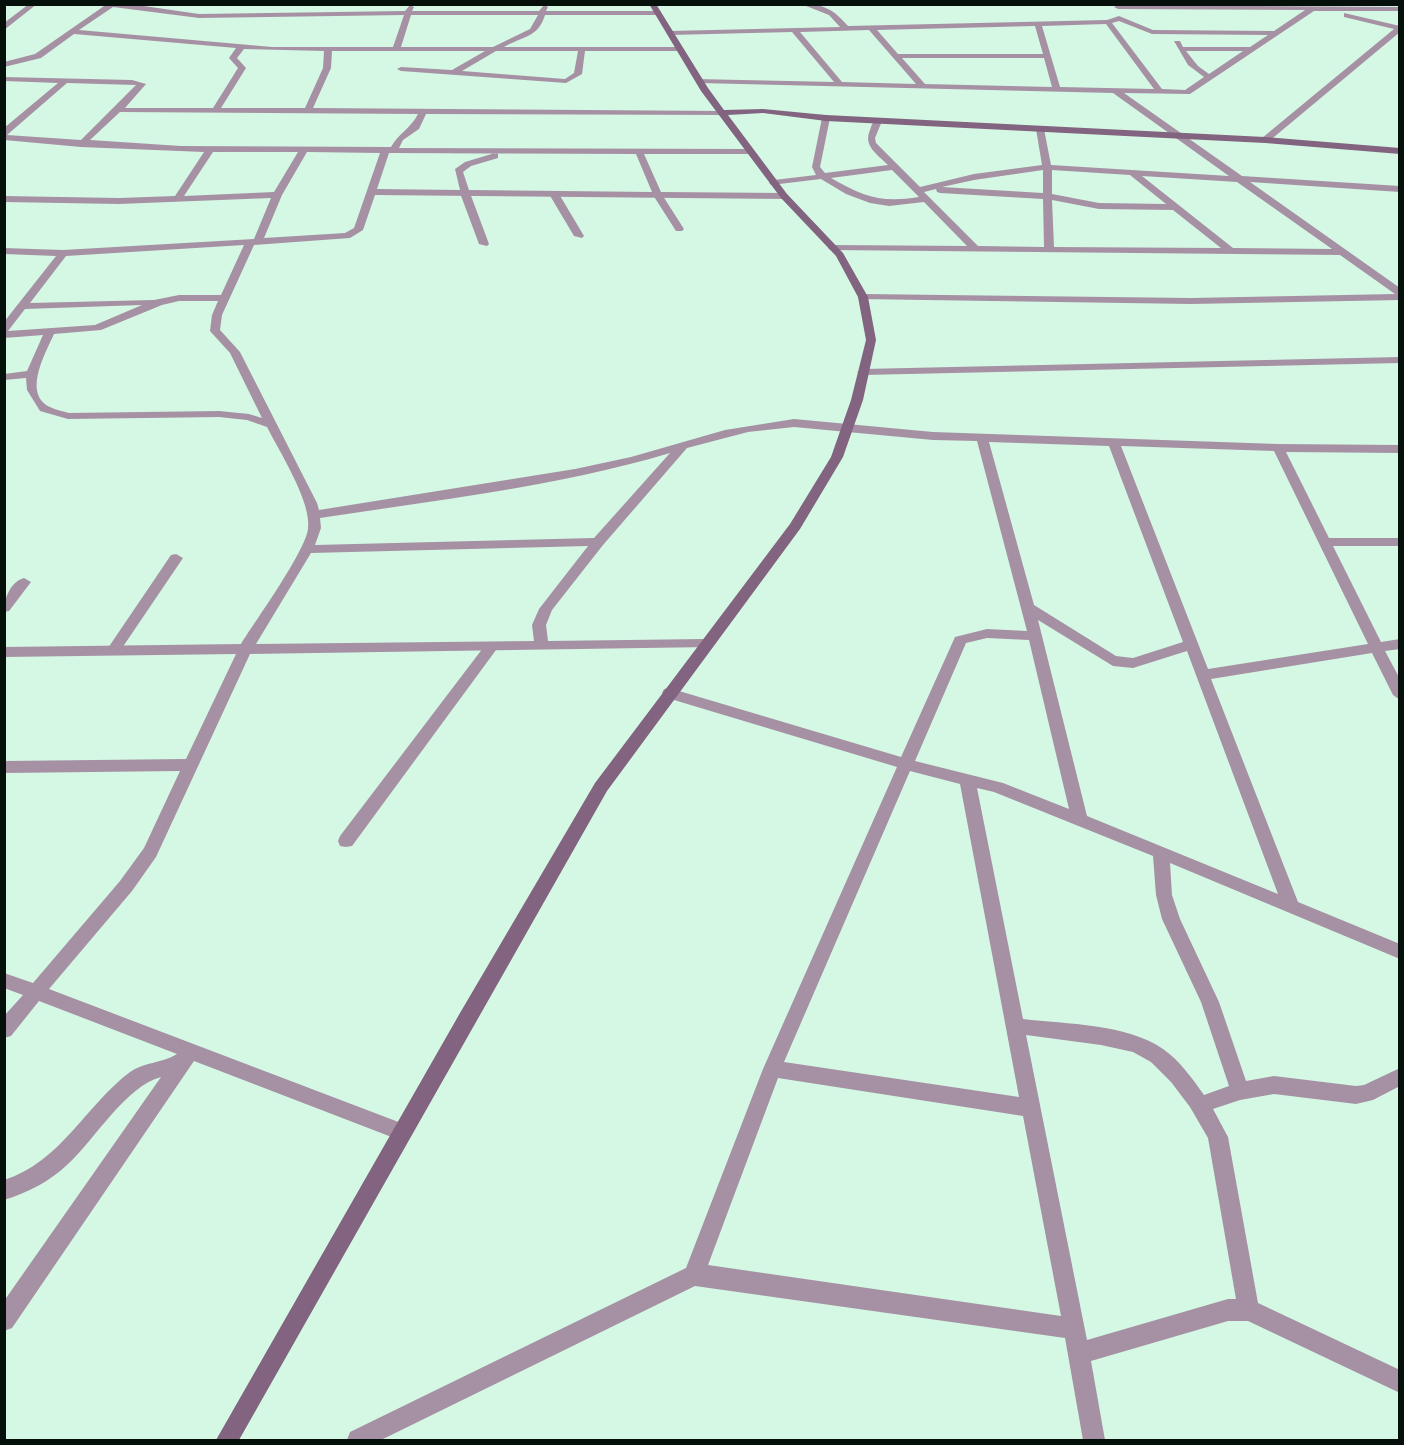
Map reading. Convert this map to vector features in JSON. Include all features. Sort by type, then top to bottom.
[{"type":"street","points":[[4,28],[8,19],[34,4]]},
{"type":"street","points":[[273,15],[282,4]]},
{"type":"street","points":[[396,50],[411,4]]},
{"type":"street","points":[[477,15],[480,4]]},
{"type":"street","points":[[455,72],[507,42],[533,31],[543,15],[545,4]]},
{"type":"street","points":[[804,4],[832,12],[846,29]]},
{"type":"street","points":[[4,65],[39,56],[111,5],[199,16],[310,13],[543,15],[655,9],[699,81],[774,183],[840,255],[863,297],[871,340],[837,457],[795,526],[705,644],[601,787],[227,1440]]},
{"type":"street","points":[[1119,18],[1116,6],[1400,9]]},
{"type":"street","points":[[1326,7],[1400,28]]},
{"type":"street","points":[[699,81],[1190,92],[1312,9]]},
{"type":"street","points":[[670,33],[1108,22],[1119,18],[1143,30],[1171,33],[1276,33]]},
{"type":"street","points":[[1108,22],[1160,92]]},
{"type":"street","points":[[1038,24],[1057,90]]},
{"type":"street","points":[[871,28],[923,86]]},
{"type":"street","points":[[1265,140],[1400,28]]},
{"type":"street","points":[[794,30],[840,84]]},
{"type":"street","points":[[73,32],[241,47],[328,50],[680,49]]},
{"type":"street","points":[[1171,33],[1200,72],[1209,77]]},
{"type":"street","points":[[216,110],[242,68],[233,58],[241,47]]},
{"type":"street","points":[[1181,49],[1252,49]]},
{"type":"street","points":[[308,110],[327,68],[328,50]]},
{"type":"street","points":[[401,69],[566,81],[578,74],[582,50]]},
{"type":"street","points":[[4,55],[25,60]]},
{"type":"street","points":[[896,56],[1047,56]]},
{"type":"street","points":[[4,79],[142,84],[81,144]]},
{"type":"street","points":[[4,133],[66,80]]},
{"type":"street","points":[[1116,91],[1400,295]]},
{"type":"street","points":[[118,110],[723,113],[764,111],[826,118],[1177,135],[1399,150]]},
{"type":"street","points":[[4,251],[63,253],[334,238],[353,234],[360,225],[370,192],[389,151],[400,138],[416,127],[424,110]]},
{"type":"street","points":[[826,118],[816,167],[823,177],[871,202],[898,204],[922,193],[974,177],[1047,167],[1237,177],[1400,189]]},
{"type":"street","points":[[878,121],[871,138],[872,144],[975,249]]},
{"type":"street","points":[[1040,129],[1047,167],[1049,249]]},
{"type":"street","points":[[4,137],[81,144],[210,149],[751,152]]},
{"type":"street","points":[[177,200],[210,149]]},
{"type":"street","points":[[4,1030],[38,993],[150,852],[245,650],[307,549],[315,528],[311,503],[235,352],[215,331],[225,298],[277,195],[304,150]]},
{"type":"street","points":[[484,244],[458,174],[462,168],[513,151]]},
{"type":"street","points":[[639,152],[658,195],[679,229]]},
{"type":"street","points":[[774,183],[893,167]]},
{"type":"street","points":[[1131,171],[1229,250]]},
{"type":"street","points":[[370,192],[784,196]]},
{"type":"street","points":[[922,193],[1046,196],[1099,206],[1175,207]]},
{"type":"street","points":[[554,194],[579,236]]},
{"type":"street","points":[[4,199],[177,200],[277,195]]},
{"type":"street","points":[[833,248],[1340,252]]},
{"type":"street","points":[[4,333],[63,253]]},
{"type":"street","points":[[863,297],[1191,301],[1400,295]]},
{"type":"street","points":[[24,306],[159,302],[179,298],[225,298]]},
{"type":"street","points":[[4,333],[97,328],[159,302]]},
{"type":"street","points":[[50,332],[31,374],[31,392],[44,409],[68,416],[219,414],[249,417],[270,424]]},
{"type":"street","points":[[863,372],[1400,360]]},
{"type":"street","points":[[4,377],[31,374]]},
{"type":"street","points":[[314,515],[549,479],[681,448],[716,435],[773,424],[794,423],[846,430],[982,438],[1278,448],[1400,449]]},
{"type":"street","points":[[982,438],[1028,607],[1080,820]]},
{"type":"street","points":[[1113,441],[1292,908]]},
{"type":"street","points":[[542,646],[539,625],[541,617],[598,542],[681,448]]},
{"type":"street","points":[[1278,448],[1400,695]]},
{"type":"street","points":[[307,549],[598,542]]},
{"type":"street","points":[[1324,542],[1400,542]]},
{"type":"street","points":[[114,651],[176,558]]},
{"type":"street","points":[[4,608],[24,582]]},
{"type":"street","points":[[1028,607],[1113,661],[1134,663],[1191,645]]},
{"type":"street","points":[[694,1275],[772,1070],[960,640],[968,636],[985,634],[1035,636]]},
{"type":"street","points":[[4,652],[705,644]]},
{"type":"street","points":[[1203,675],[1400,644]]},
{"type":"street","points":[[346,841],[491,647]]},
{"type":"street","points":[[669,693],[905,764],[997,787],[1161,852],[1400,952]]},
{"type":"street","points":[[4,767],[191,765]]},
{"type":"street","points":[[967,778],[1094,1440]]},
{"type":"street","points":[[1161,852],[1164,895],[1171,919],[1210,1002],[1240,1091]]},
{"type":"street","points":[[4,980],[186,1057],[402,1132]]},
{"type":"street","points":[[1015,1026],[1123,1041],[1146,1049],[1163,1060],[1207,1114],[1218,1137],[1249,1310]]},
{"type":"street","points":[[4,1190],[18,1187],[42,1174],[137,1078],[186,1057]]},
{"type":"street","points":[[4,1320],[186,1057]]},
{"type":"street","points":[[772,1070],[1031,1108]]},
{"type":"street","points":[[1199,1105],[1240,1091],[1274,1085],[1356,1095],[1366,1094],[1400,1076]]},
{"type":"street","points":[[358,1440],[694,1275],[1074,1329]]},
{"type":"street","points":[[1078,1354],[1228,1310],[1249,1310],[1400,1382]]}]
